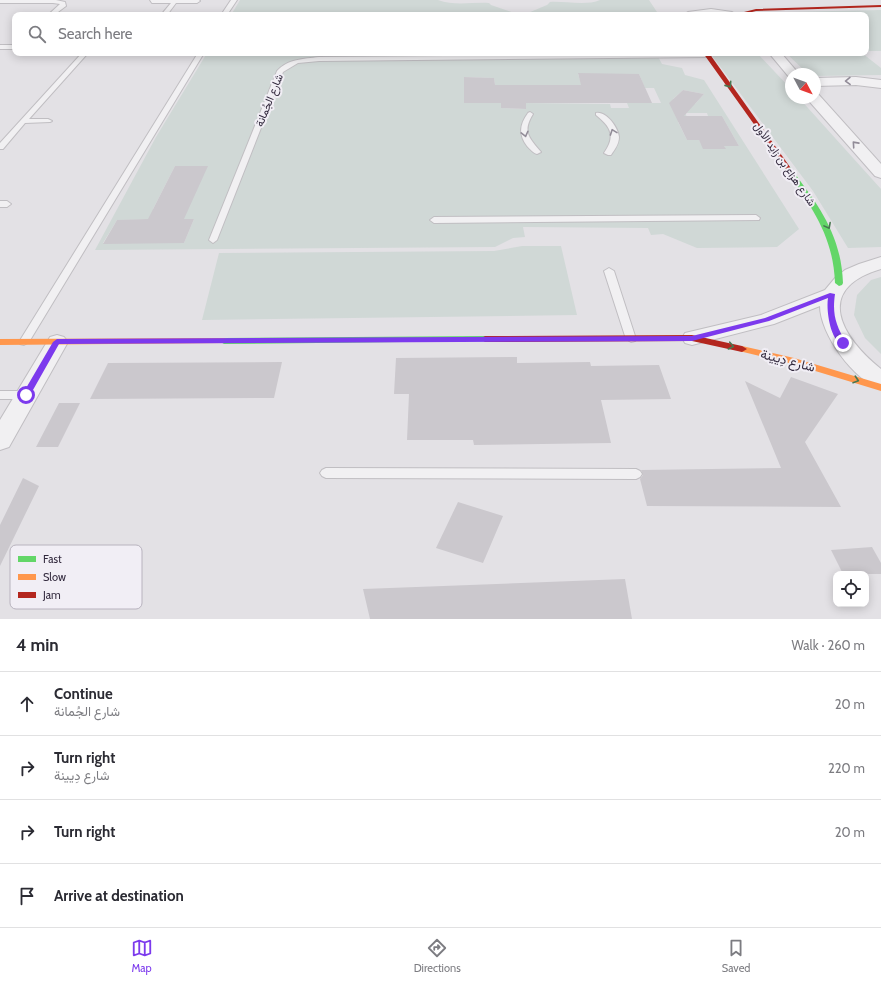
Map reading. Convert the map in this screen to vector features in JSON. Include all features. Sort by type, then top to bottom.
[{"type":"street","points":[[747,12],[756,10],[881,6]]},
{"type":"street","name":"شارع هزاع بن زايد الأول","points":[[708,56],[824,218],[832,233],[840,266],[835,289]]},
{"type":"street","points":[[778,56],[788,68]]},
{"type":"street","points":[[821,82],[856,81],[881,84]]},
{"type":"street","points":[[821,91],[881,91]]},
{"type":"street","points":[[819,104],[881,173]]},
{"type":"street","name":"شارع دِيينة","points":[[0,342],[692,338],[767,320],[835,289],[851,273],[867,266],[881,263]]},
{"type":"street","points":[[835,289],[830,309],[833,325],[843,343],[859,362],[881,381]]},
{"type":"street","name":"شارع دِيينة","points":[[692,338],[791,360],[881,388]]},
{"type":"street","points":[[0,441],[57,342]]},
{"type":"lane","points":[[226,12],[234,0]]},
{"type":"lane","points":[[0,1],[53,1],[63,3],[63,6],[55,12]]},
{"type":"lane","points":[[152,1],[197,1]]},
{"type":"lane","points":[[166,12],[175,1]]},
{"type":"lane","points":[[0,47],[12,46]]},
{"type":"lane","points":[[0,147],[82,56]]},
{"type":"lane","points":[[24,342],[199,56]]},
{"type":"lane","name":"شارع الجُمانة","points":[[213,240],[280,71],[291,63],[319,59],[552,56]]},
{"type":"lane","points":[[530,114],[523,126],[523,132],[530,146],[537,152]]},
{"type":"lane","points":[[598,114],[609,123],[615,133],[615,143],[608,153]]},
{"type":"lane","points":[[24,121],[48,122]]},
{"type":"lane","points":[[434,220],[756,218]]},
{"type":"lane","points":[[609,270],[631,339]]},
{"type":"lane","points":[[0,395],[26,395]]},
{"type":"lane","points":[[326,473],[636,474]]},
{"type":"shaded area","points":[[240,0],[438,0],[457,3],[489,3],[511,12],[233,12]]},
{"type":"shaded area","points":[[600,0],[649,0],[657,12],[530,12],[547,5],[550,2],[595,2]]},
{"type":"shaded area","points":[[881,10],[881,51],[869,51],[869,12],[790,12]]},
{"type":"shaded area","points":[[205,56],[658,56],[662,64],[682,68],[685,75],[704,80],[799,229],[777,247],[697,248],[663,234],[651,235],[648,228],[523,227],[525,237],[513,238],[495,247],[95,250],[156,137]],"holes":[[[578,74],[639,74],[645,88],[654,88],[661,103],[627,103],[629,108],[611,108],[610,104],[526,103],[526,109],[501,108],[501,103],[464,103],[464,77],[494,78],[496,93],[521,85],[554,85],[588,90],[586,84],[581,83]],[[683,90],[704,94],[695,104],[673,99]],[[685,113],[707,113],[708,116],[722,116],[739,146],[724,146],[725,149],[704,149],[699,140],[687,140],[678,122],[689,121]],[[175,166],[207,166],[153,210]],[[194,219],[184,243],[103,243],[117,220]]]},
{"type":"shaded area","points":[[712,56],[760,56],[785,83],[785,104],[804,104],[881,189],[881,247],[848,248],[813,191]]},
{"type":"shaded area","points":[[789,56],[866,56],[881,68],[881,75],[821,76],[821,68],[802,68]]},
{"type":"shaded area","points":[[522,246],[561,246],[577,315],[202,320],[219,253],[494,251]]},
{"type":"shaded area","points":[[881,277],[881,354],[865,338],[854,315],[857,295],[871,280]]},
{"type":"building","points":[[578,73],[639,74],[652,103],[526,103],[526,109],[501,108],[501,103],[464,103],[464,77],[494,78],[495,85],[581,85]]},
{"type":"building","points":[[683,90],[704,94],[684,116],[722,116],[739,146],[724,146],[726,149],[703,149],[699,140],[687,140],[669,103]]},
{"type":"building","points":[[175,166],[208,166],[184,219],[194,219],[184,243],[103,244],[117,220],[148,219]]},
{"type":"building","points":[[517,357],[517,363],[590,362],[591,366],[659,365],[671,399],[601,400],[611,443],[474,445],[473,440],[407,440],[409,394],[394,394],[396,358]]},
{"type":"building","points":[[282,362],[274,398],[90,399],[108,363]]},
{"type":"building","points":[[791,377],[838,394],[805,442],[841,507],[647,506],[640,479],[643,475],[641,470],[781,468],[745,381],[780,398]]},
{"type":"building","points":[[59,403],[80,403],[58,447],[36,447]]},
{"type":"building","points":[[23,478],[39,486],[0,566],[0,525]]},
{"type":"building","points":[[458,502],[503,516],[483,563],[436,548]]},
{"type":"building","points":[[872,547],[881,563],[881,574],[869,574],[869,571],[842,571],[831,550]]},
{"type":"building","points":[[625,579],[632,619],[370,619],[363,589]]},
{"type":"traffic: fast","points":[[788,168],[824,221],[835,250],[839,283]]},
{"type":"traffic: fast","points":[[224,341],[485,339]]},
{"type":"traffic: slow","points":[[0,342],[224,341]]},
{"type":"traffic: slow","points":[[742,349],[791,360],[881,388]]},
{"type":"traffic: jam","points":[[747,12],[756,10],[881,6]]},
{"type":"traffic: jam","points":[[708,56],[788,168]]},
{"type":"traffic: jam","points":[[485,339],[692,338],[742,349]]},
{"type":"route","points":[[26,395],[57,342],[692,338],[718,333],[767,320],[832,294],[830,309],[833,325],[843,343]]}]
